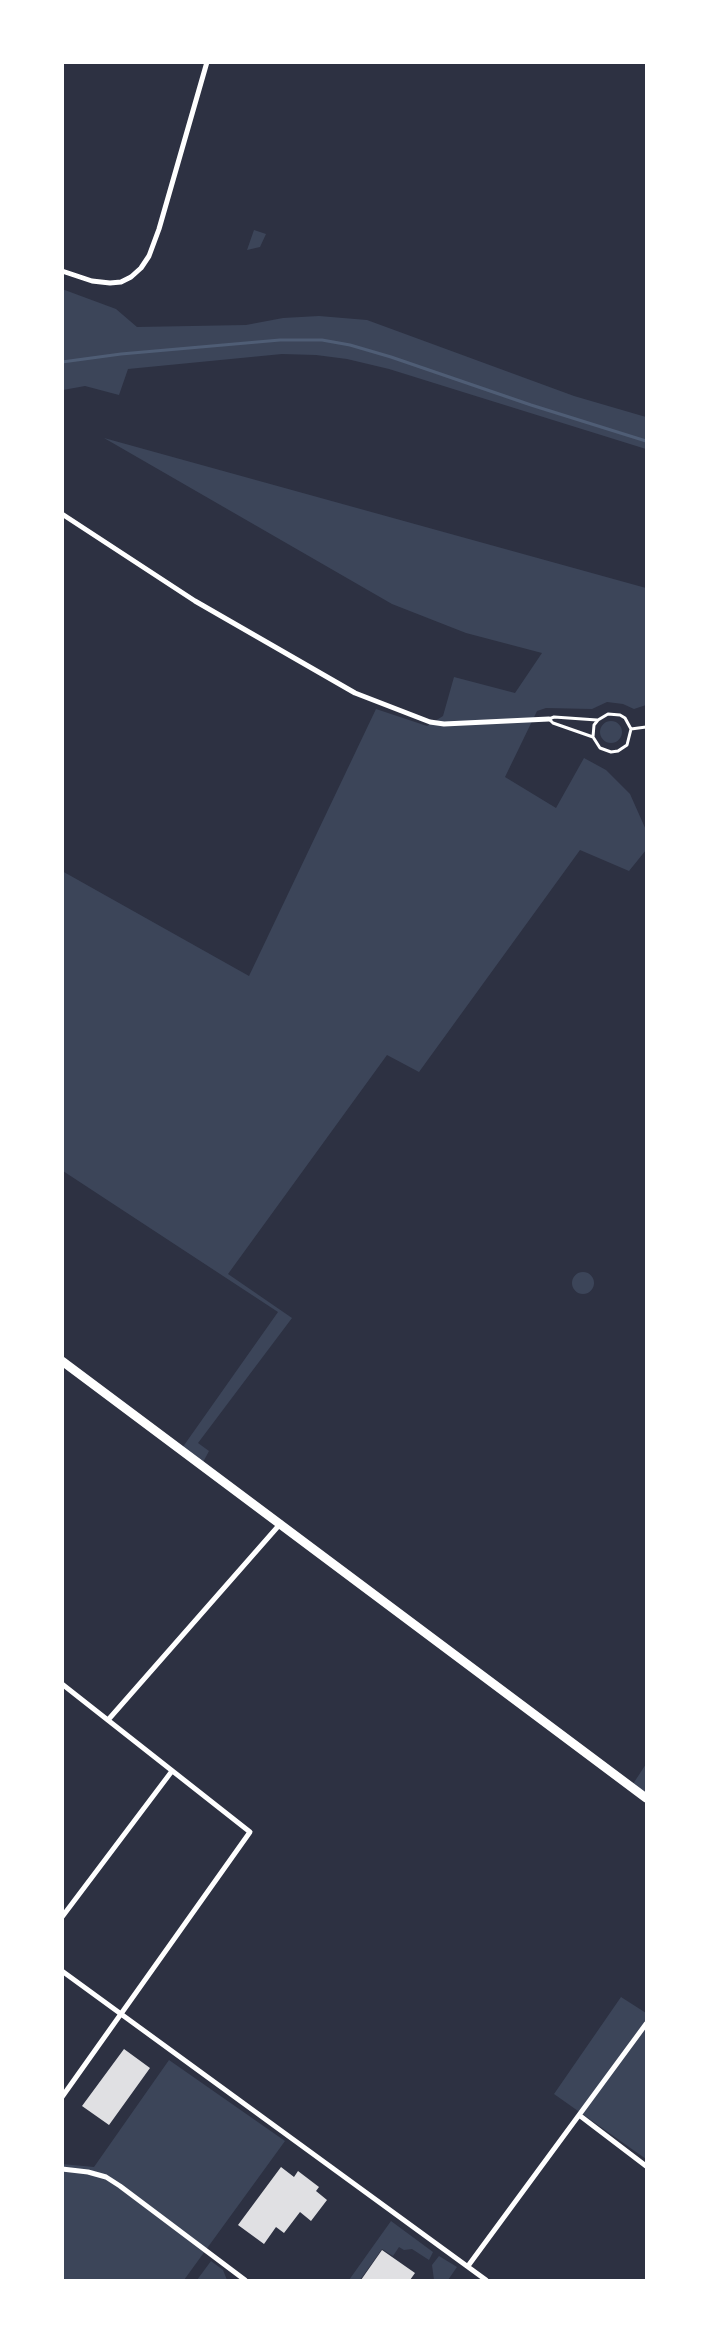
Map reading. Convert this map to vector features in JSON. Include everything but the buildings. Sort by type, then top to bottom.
[{"type":"main road","points":[[62,1361],[281,1523],[646,1798]]},
{"type":"street","points":[[62,271],[101,283],[121,282],[141,268],[154,244],[207,62]]},
{"type":"street","points":[[62,514],[195,601],[355,694],[430,722],[444,724],[549,719]]},
{"type":"street","points":[[108,1720],[281,1523]]},
{"type":"street","points":[[62,1684],[250,1832],[62,2097]]},
{"type":"street","points":[[62,1918],[172,1771]]},
{"type":"street","points":[[62,1971],[486,2280]]},
{"type":"street","points":[[468,2266],[646,2024]]},
{"type":"street","points":[[579,2115],[646,2166]]},
{"type":"street","points":[[62,2169],[88,2172],[106,2177],[245,2280]]},
{"type":"lane","points":[[608,714],[620,715],[629,723],[631,729],[628,745],[618,751],[605,751],[596,743],[593,737],[594,725],[608,714]]},
{"type":"lane","points":[[593,737],[553,723],[549,719],[554,716],[598,720]]},
{"type":"lane","points":[[631,729],[646,727]]},
{"type":"shaded area","points":[[254,230],[266,234],[260,247],[247,250]]},
{"type":"shaded area","points":[[62,289],[116,309],[137,327],[246,325],[283,318],[319,316],[367,320],[574,396],[646,417],[646,449],[389,369],[347,359],[316,355],[282,354],[128,369],[119,395],[85,386],[63,390]]},
{"type":"shaded area","points":[[104,438],[646,588],[646,705],[634,709],[623,704],[607,702],[592,709],[546,708],[537,711],[505,777],[556,808],[584,758],[606,770],[630,794],[646,830],[646,850],[629,871],[580,850],[419,1072],[387,1055],[228,1274],[292,1318],[198,1443],[209,1451],[201,1466],[180,1451],[278,1312],[63,1171],[62,871],[249,976],[376,709],[427,726],[443,716],[454,677],[515,693],[542,653],[466,633],[392,604]]},
{"type":"shaded area","points":[[611,721],[619,724],[622,732],[619,740],[611,743],[603,740],[600,732],[603,724]]},
{"type":"shaded area","points":[[583,1272],[591,1275],[594,1283],[591,1291],[583,1294],[575,1291],[572,1283],[575,1275]]},
{"type":"shaded area","points":[[646,1764],[646,1794],[633,1784]]},
{"type":"shaded area","points":[[621,1997],[646,2013],[646,2159],[554,2094]]},
{"type":"shaded area","points":[[169,2060],[285,2141],[184,2280],[63,2280],[62,2164],[94,2167]]},
{"type":"shaded area","points":[[391,2221],[433,2252],[429,2260],[412,2249],[404,2250],[399,2247],[393,2256],[382,2249],[360,2280],[349,2280]]},
{"type":"shaded area","points":[[439,2256],[457,2267],[448,2280],[434,2280],[432,2265]]},
{"type":"shaded area","points":[[211,2261],[223,2270],[227,2280],[197,2280]]},
{"type":"waterway","points":[[62,362],[121,354],[280,340],[322,340],[350,345],[391,357],[531,405],[646,441]]}]
